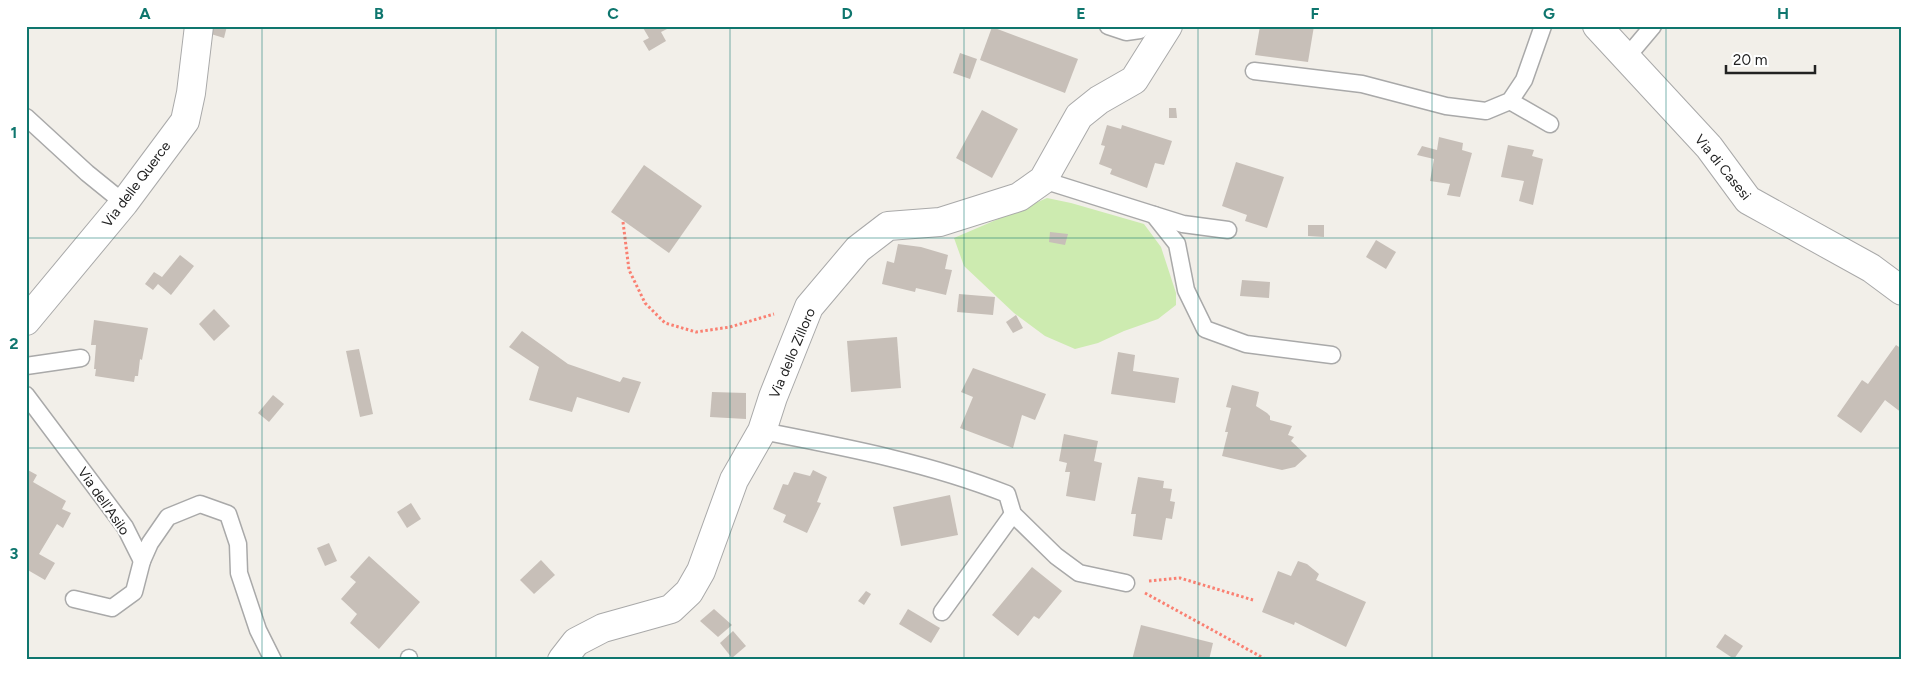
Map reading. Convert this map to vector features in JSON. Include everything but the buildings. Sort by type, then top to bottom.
[{"type":"street","name":"Via delle Querce","points":[[26,321],[124,203],[184,121],[199,26]]},
{"type":"street","name":"Via dello Zilloro","points":[[562,660],[576,642],[602,628],[671,610],[689,592],[701,571],[734,480],[762,430],[773,397],[809,307],[858,249],[888,226],[940,222],[1018,197],[1043,180],[1079,116],[1099,100],[1134,80],[1168,26]]},
{"type":"street","name":"Via di Casesi","points":[[1597,26],[1709,147],[1748,200],[1871,268],[1902,291]]},
{"type":"lane","points":[[1108,26],[1126,32],[1140,30],[1143,26]]},
{"type":"lane","points":[[1254,70],[1362,84],[1446,106],[1486,111],[1510,101],[1524,80],[1543,26]]},
{"type":"lane","points":[[1626,58],[1653,26]]},
{"type":"lane","points":[[1510,101],[1550,124]]},
{"type":"lane","points":[[26,117],[87,173],[124,203]]},
{"type":"lane","points":[[1043,180],[1184,224],[1228,230]]},
{"type":"lane","points":[[1154,215],[1177,244],[1186,290],[1205,328],[1246,344],[1332,355]]},
{"type":"lane","points":[[26,366],[81,358]]},
{"type":"lane","name":"Via dell'Asilo","points":[[26,395],[125,528],[142,561]]},
{"type":"lane","points":[[762,430],[860,451],[978,482],[1007,494],[1013,514],[1056,556],[1079,573],[1126,583]]},
{"type":"lane","points":[[74,599],[112,608],[134,592],[142,561],[150,543],[168,517],[200,504],[228,514],[238,544],[240,573],[258,630],[273,660]]},
{"type":"lane","points":[[942,612],[1013,514]]},
{"type":"path","points":[[623,222],[629,270],[645,303],[666,324],[696,332],[730,327],[787,310],[809,307]]},
{"type":"path","points":[[1126,583],[1180,578],[1253,600]]},
{"type":"path","points":[[1126,583],[1267,660]]},
{"type":"green space","points":[[1047,198],[1144,224],[1161,247],[1176,293],[1176,305],[1158,319],[1098,343],[1075,349],[1045,336],[1014,313],[964,266],[954,238]]}]
